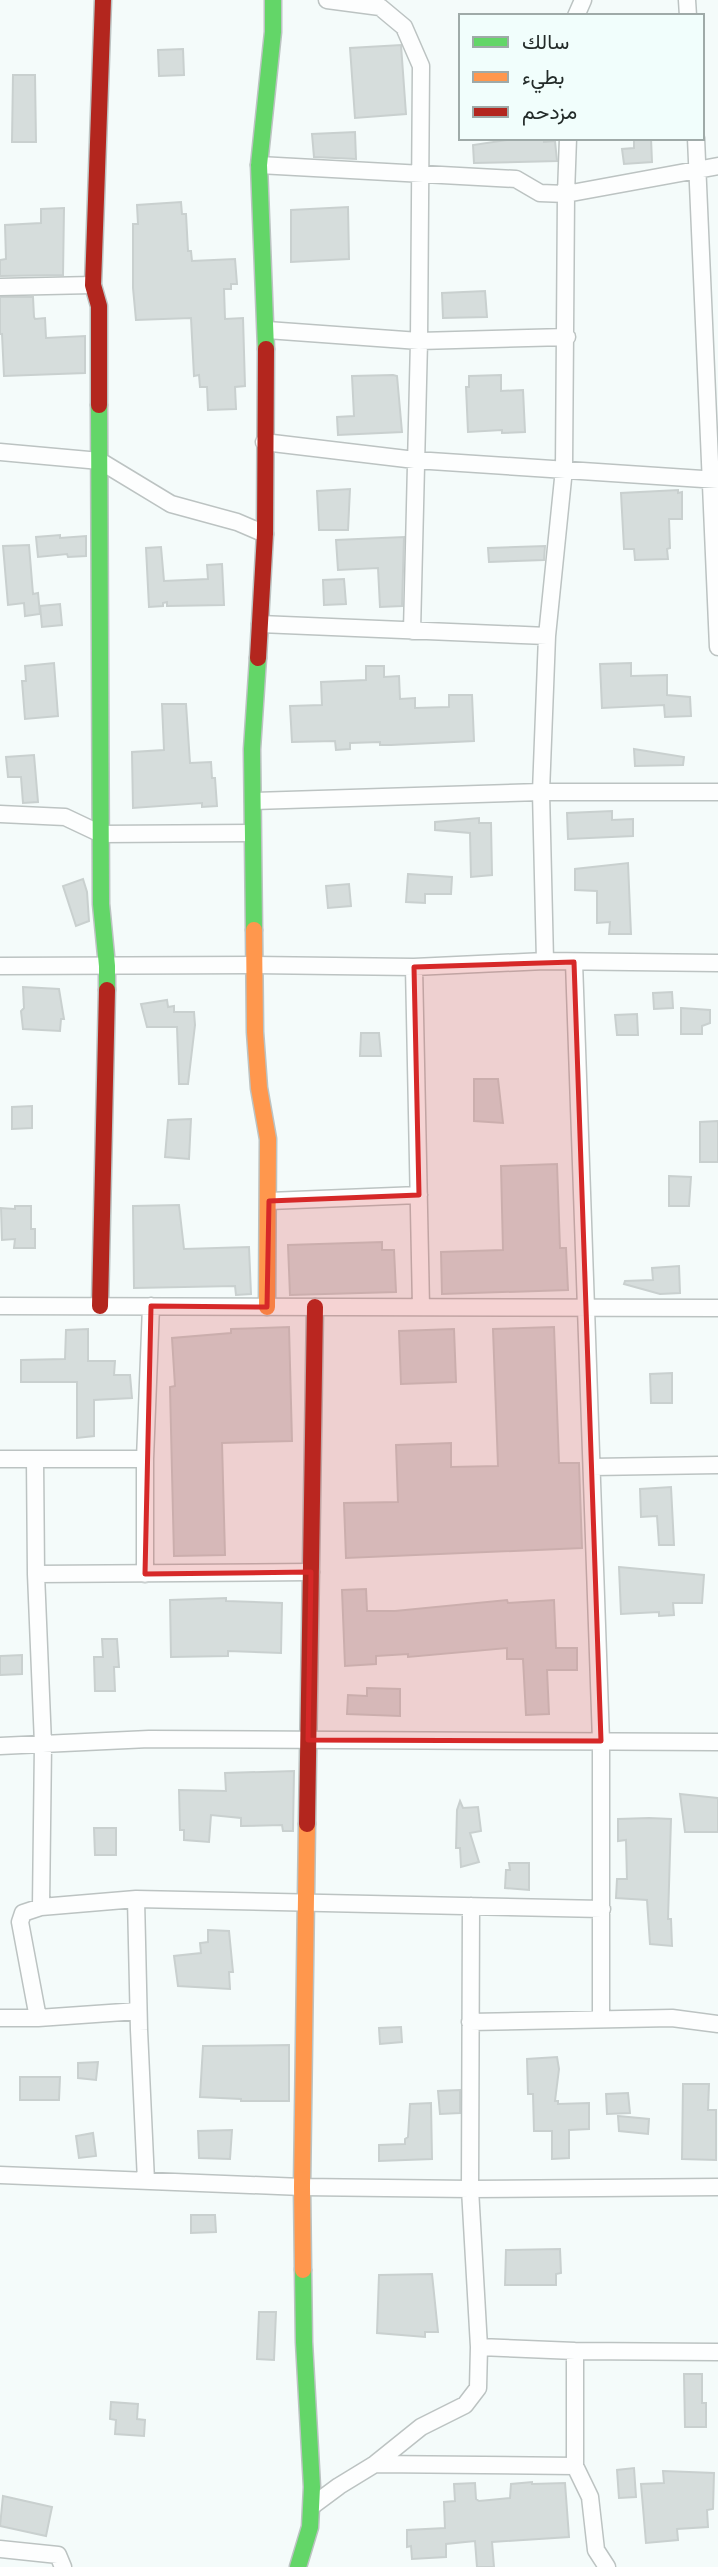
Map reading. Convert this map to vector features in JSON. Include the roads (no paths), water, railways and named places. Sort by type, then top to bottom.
[{"type":"street","points":[[100,1306],[107,966],[101,904],[99,306],[93,285],[103,0]]},
{"type":"street","points":[[267,1307],[268,1139],[259,1088],[255,1032],[252,749],[265,534],[267,330],[259,166],[273,32],[273,0]]},
{"type":"street","points":[[327,0],[380,7],[404,27],[421,66],[419,341],[412,631]]},
{"type":"street","points":[[545,961],[541,792],[547,636],[564,469],[568,140]]},
{"type":"street","points":[[696,140],[715,480],[718,647]]},
{"type":"street","points":[[259,166],[516,179],[540,193],[566,194],[718,166]]},
{"type":"street","points":[[0,287],[93,285]]},
{"type":"street","points":[[267,330],[419,341],[567,337]]},
{"type":"street","points":[[264,442],[415,460],[715,480]]},
{"type":"street","points":[[0,452],[100,461],[171,504],[237,522],[265,534]]},
{"type":"street","points":[[260,624],[547,636]]},
{"type":"street","points":[[253,801],[541,792],[718,792]]},
{"type":"street","points":[[0,814],[65,817],[101,834],[252,833]]},
{"type":"street","points":[[0,966],[414,967],[545,961],[718,963]]},
{"type":"street","points":[[574,962],[601,1741],[601,2019]]},
{"type":"street","points":[[414,967],[421,1307]]},
{"type":"street","points":[[269,1201],[419,1195]]},
{"type":"street","points":[[0,1306],[718,1308]]},
{"type":"street","points":[[145,1574],[145,1459],[151,1306]]},
{"type":"street","points":[[298,2567],[310,2527],[312,2506],[304,2342],[302,2187],[315,1307]]},
{"type":"street","points":[[0,1459],[145,1459]]},
{"type":"street","points":[[35,1459],[36,1574],[43,1744],[41,1907]]},
{"type":"street","points":[[592,1467],[718,1465]]},
{"type":"street","points":[[36,1574],[311,1572]]},
{"type":"street","points":[[0,1746],[149,1739],[718,1742]]},
{"type":"street","points":[[38,2018],[20,1922],[23,1913],[41,1907],[136,1899],[602,1909]]},
{"type":"street","points":[[136,1899],[146,2181]]},
{"type":"street","points":[[312,2506],[375,2464],[421,2427],[465,2405],[478,2388],[479,2347],[470,2189],[471,1906]]},
{"type":"street","points":[[0,2018],[138,2011]]},
{"type":"street","points":[[470,2022],[671,2018],[718,2024]]},
{"type":"street","points":[[0,2175],[302,2187],[718,2187]]},
{"type":"street","points":[[479,2347],[575,2351],[718,2351]]},
{"type":"street","points":[[575,2351],[575,2466],[590,2497],[596,2550],[607,2567]]},
{"type":"street","points":[[375,2464],[575,2466]]},
{"type":"street","points":[[0,2549],[58,2555],[63,2567]]}]
